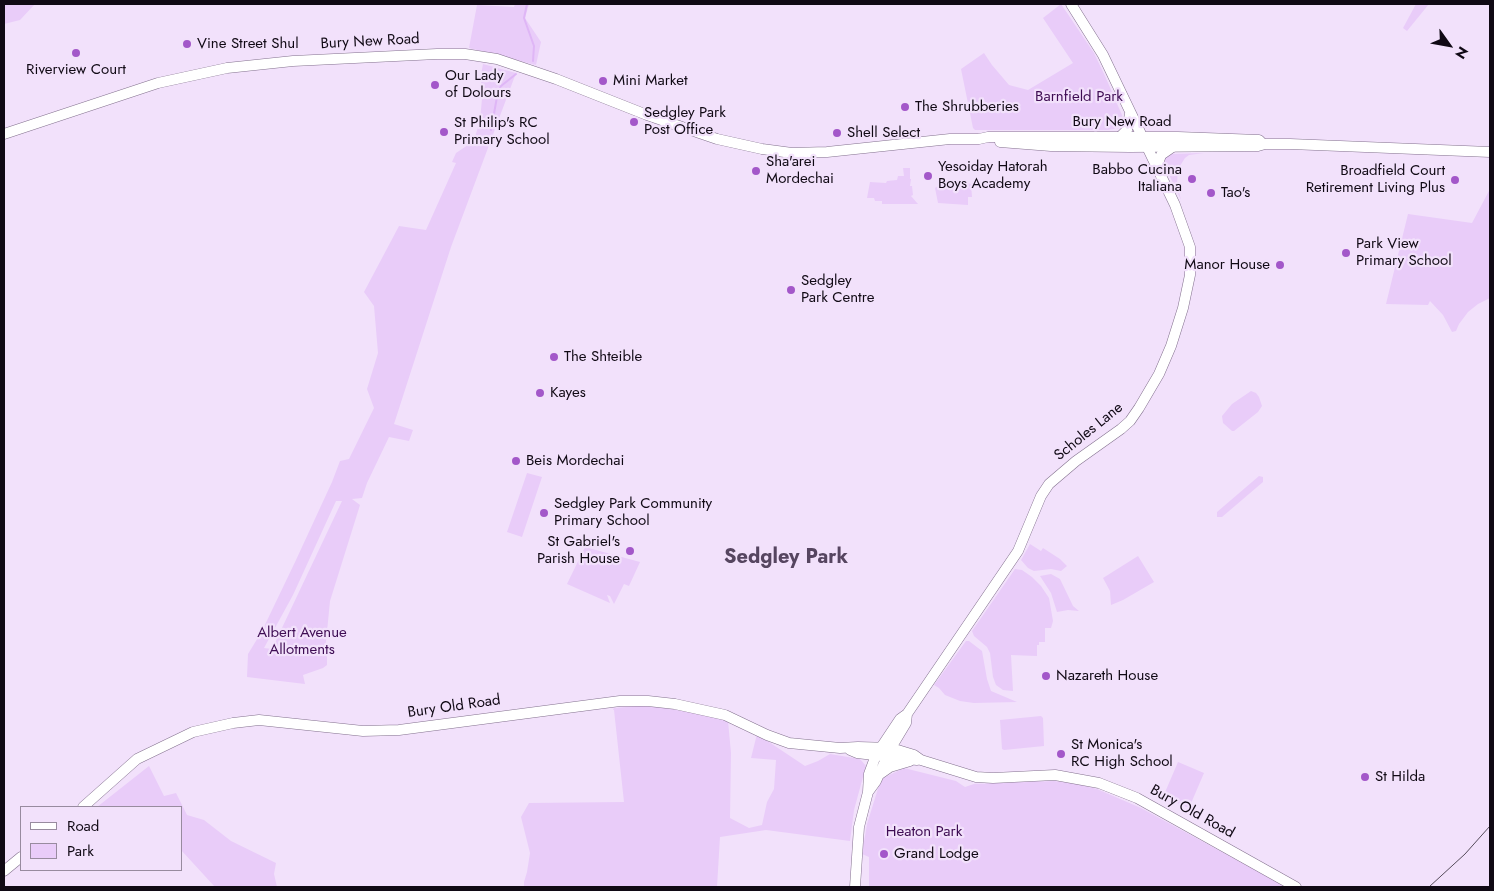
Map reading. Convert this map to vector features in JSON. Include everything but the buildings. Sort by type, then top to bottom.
[{"type":"main road","name":"Scholes Lane","points":[[883,753],[900,720],[906,719],[1018,551],[1045,489],[1076,461],[1130,421],[1159,374],[1171,346],[1183,308],[1190,275],[1190,247],[1175,205],[1102,55],[1071,4]]},
{"type":"main road","name":"Bury New Road","points":[[4,134],[158,83],[227,68],[293,61],[465,54],[506,62],[717,139],[762,149],[792,153],[810,153],[950,139],[1033,136],[1119,138],[1174,146],[1258,146],[1263,144],[1490,152]]},
{"type":"main road","points":[[1119,138],[1127,130],[1130,114]]},
{"type":"main road","name":"Bury New Road","points":[[979,139],[989,142],[1051,146],[1259,140],[1263,144]]},
{"type":"main road","points":[[1157,166],[1163,152],[1174,146]]},
{"type":"main road","name":"Bury Old Road","points":[[84,806],[137,759],[193,732],[232,723],[259,720],[363,731],[400,730],[620,701],[648,701],[675,704],[725,715],[789,743],[847,748],[857,753],[883,753],[916,759],[976,777],[1056,775],[1099,783],[1137,798],[1296,887]]},
{"type":"main road","points":[[868,787],[880,774],[890,767],[916,759],[904,741],[906,719]]},
{"type":"main road","points":[[880,774],[883,753]]},
{"type":"main road","points":[[855,887],[858,826],[868,787],[883,753]]},
{"type":"main road","points":[[4,871],[20,858]]},
{"type":"green space","points":[[4,4],[35,4],[20,20],[4,24]]},
{"type":"green space","points":[[515,4],[529,4],[525,18],[541,42],[536,65],[469,48],[477,5],[514,7]]},
{"type":"green space","name":"Barnfield Park","points":[[1061,4],[1094,53],[1122,115],[1123,123],[1121,128],[1107,130],[975,130],[973,128],[961,69],[984,53],[1009,85],[1028,90],[1073,63],[1043,18]]},
{"type":"green space","points":[[1416,4],[1429,4],[1407,31],[1403,28]]},
{"type":"green space","name":"Albert Avenue Allotments","points":[[483,64],[516,73],[451,247],[394,424],[413,430],[409,441],[389,437],[362,498],[352,499],[360,505],[330,601],[325,652],[327,652],[327,665],[303,675],[305,684],[247,677],[248,654],[262,631],[296,560],[340,461],[349,459],[374,408],[367,389],[378,353],[374,306],[364,292],[399,226],[426,230],[456,163],[452,162],[456,153],[468,145],[472,146],[480,121],[483,87],[480,80]],"holes":[[[336,501],[342,501],[272,649],[264,648],[293,595]]]},
{"type":"green space","points":[[1204,153],[1189,155],[1178,169],[1177,184],[1181,200],[1163,162],[1165,157],[1170,154]]},
{"type":"green space","points":[[903,168],[910,168],[910,186],[912,186],[913,195],[911,196],[918,204],[882,204],[882,201],[867,198],[870,182],[886,183],[887,181],[897,180],[898,176],[904,176]]},
{"type":"green space","points":[[941,184],[971,184],[972,197],[968,197],[968,205],[938,203],[935,188]]},
{"type":"green space","points":[[1490,189],[1490,298],[1468,312],[1456,331],[1452,332],[1443,315],[1430,301],[1428,305],[1386,304],[1408,214],[1472,223]]},
{"type":"green space","points":[[1251,391],[1259,397],[1262,406],[1258,412],[1232,431],[1223,423],[1222,416],[1232,404]]},
{"type":"green space","points":[[527,473],[542,477],[522,537],[507,532]]},
{"type":"green space","points":[[1259,476],[1263,477],[1263,482],[1222,517],[1217,517],[1217,512]]},
{"type":"green space","points":[[1030,544],[1041,551],[1043,548],[1067,566],[1061,571],[1051,569],[1034,571],[1028,568],[1021,560]]},
{"type":"green space","points":[[585,547],[640,562],[629,586],[624,584],[614,604],[610,596],[607,595],[610,603],[567,584]]},
{"type":"green space","points":[[1138,556],[1154,582],[1111,605],[1110,591],[1103,578]]},
{"type":"green space","points":[[1015,569],[1022,570],[1041,586],[1049,598],[1053,621],[1051,628],[1045,628],[1045,642],[1039,642],[1039,645],[1037,645],[1037,656],[1011,655],[1013,691],[1003,690],[996,685],[990,653],[987,647],[974,636],[972,631]]},
{"type":"green space","points":[[1051,574],[1060,579],[1073,606],[1079,611],[1057,612],[1051,593],[1040,576]]},
{"type":"green space","points":[[966,641],[969,641],[982,651],[991,691],[1017,702],[974,703],[960,701],[945,695],[934,685]]},
{"type":"green space","points":[[658,707],[701,714],[728,721],[731,753],[730,818],[749,828],[762,825],[767,802],[774,789],[776,760],[751,758],[757,734],[805,766],[830,754],[860,759],[866,766],[854,810],[850,841],[766,830],[720,837],[717,887],[524,887],[530,853],[521,817],[529,803],[624,802],[613,710],[614,708]]},
{"type":"green space","points":[[1041,716],[1043,718],[1044,746],[1002,749],[1000,720]]},
{"type":"green space","points":[[1178,762],[1204,773],[1189,808],[1163,797]]},
{"type":"green space","points":[[149,766],[164,796],[176,793],[187,815],[204,820],[231,841],[276,863],[274,874],[277,887],[215,887],[182,851],[182,806],[98,806]]},
{"type":"green space","name":"Heaton Park","points":[[904,768],[956,781],[965,787],[974,784],[1054,781],[1097,789],[1141,808],[1286,887],[869,887],[869,857],[862,854],[867,824],[881,779]]},
{"type":"waterway","points":[[527,4],[524,18],[534,46],[533,61]]},
{"type":"waterway","points":[[491,130],[501,86],[516,74]]},
{"type":"tram line","points":[[1429,887],[1465,854],[1490,826]]},
{"type":"place","name":"Vine Street Shul","points":[[187,44]]},
{"type":"place","name":"Riverview Court","points":[[76,53]]},
{"type":"place","name":"Mini Market","points":[[603,81]]},
{"type":"place","name":"Our Lady of Dolours","points":[[435,85]]},
{"type":"place","name":"The Shrubberies","points":[[905,107]]},
{"type":"place","name":"Sedgley Park Post Office","points":[[634,122]]},
{"type":"place","name":"St Philip's RC Primary School","points":[[444,132]]},
{"type":"place","name":"Shell Select","points":[[837,133]]},
{"type":"place","name":"Sha'arei Mordechai","points":[[756,171]]},
{"type":"place","name":"Yesoiday Hatorah Boys Academy","points":[[928,176]]},
{"type":"place","name":"Babbo Cucina Italiana","points":[[1192,179]]},
{"type":"place","name":"Broadfield Court Retirement Living Plus","points":[[1455,180]]},
{"type":"place","name":"Tao's","points":[[1211,193]]},
{"type":"place","name":"Park View Primary School","points":[[1346,253]]},
{"type":"place","name":"Manor House","points":[[1280,265]]},
{"type":"place","name":"Sedgley Park Centre","points":[[791,290]]},
{"type":"place","name":"The Shteible","points":[[554,357]]},
{"type":"place","name":"Kayes","points":[[540,393]]},
{"type":"place","name":"Beis Mordechai","points":[[516,461]]},
{"type":"place","name":"Sedgley Park Community Primary School","points":[[544,513]]},
{"type":"place","name":"St Gabriel's Parish House","points":[[630,551]]},
{"type":"place","name":"Nazareth House","points":[[1046,676]]},
{"type":"place","name":"St Monica's RC High School","points":[[1061,754]]},
{"type":"place","name":"St Hilda","points":[[1365,777]]},
{"type":"place","name":"Grand Lodge","points":[[884,854]]},
{"type":"district","name":"Sedgley Park","points":[[786,558]]}]
